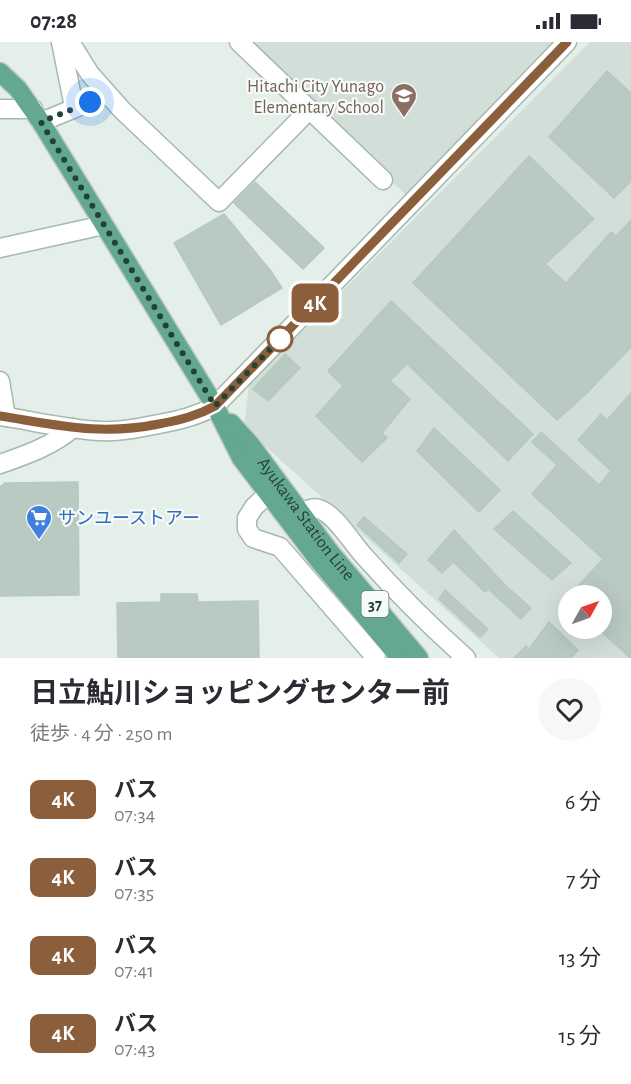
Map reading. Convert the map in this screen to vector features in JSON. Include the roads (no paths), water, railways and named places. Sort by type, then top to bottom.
[{"type":"main road","name":"Ayukawa Station Line","points":[[0,72],[18,89],[37,116],[215,406],[241,458],[320,562],[400,658]]},
{"type":"main road","name":"Ayukawa Station Line","points":[[215,406],[251,445],[330,552],[419,658]]},
{"type":"street","points":[[61,42],[74,107]]},
{"type":"street","points":[[70,42],[90,74],[122,110],[219,202],[310,109]]},
{"type":"street","points":[[239,42],[383,180]]},
{"type":"street","points":[[0,381],[3,417],[73,428],[102,431],[136,428],[184,420],[198,416],[215,406],[567,42]]},
{"type":"street","points":[[0,109],[37,116],[90,102],[105,91]]},
{"type":"street","points":[[0,248],[104,225]]},
{"type":"street","points":[[0,464],[36,451],[62,437],[73,428]]},
{"type":"street","points":[[268,494],[254,507],[248,518],[247,529],[253,538],[280,547],[376,658]]},
{"type":"street","points":[[301,513],[311,508],[319,509],[332,518],[363,555],[428,624],[466,658]]},
{"type":"place","name":"Hitachi City Yunago Elementary School","points":[[404,119]]},
{"type":"place","name":"サンユーストアー","points":[[39,541]]}]
